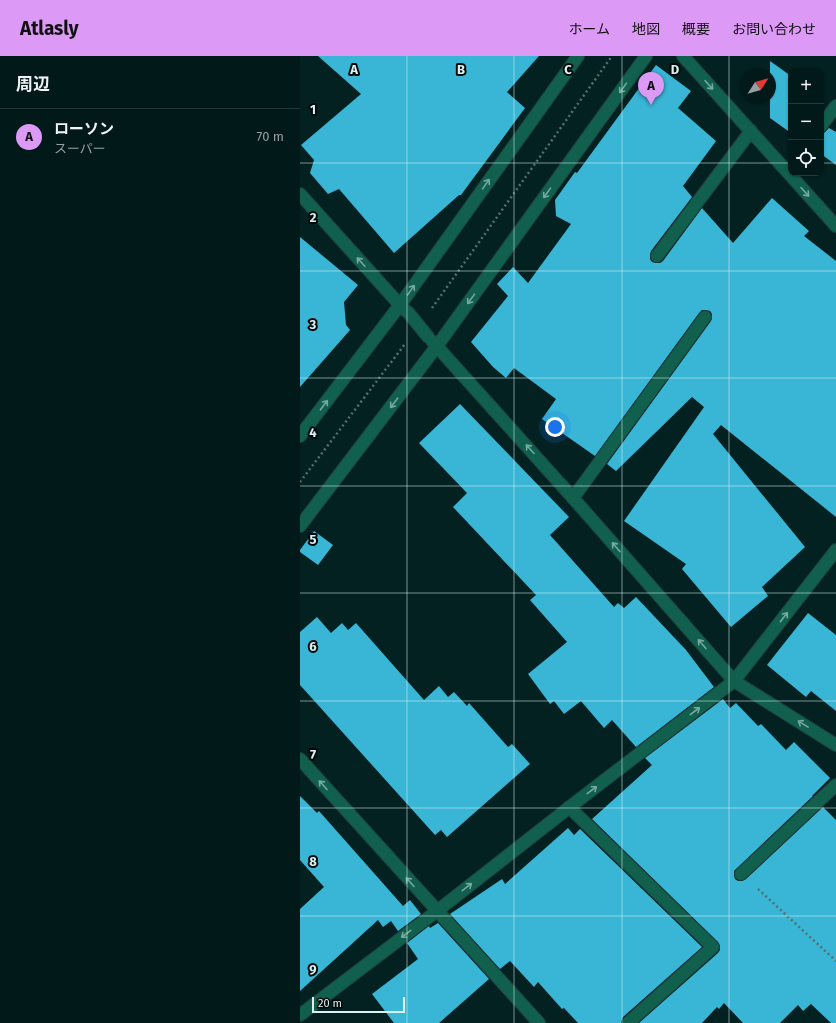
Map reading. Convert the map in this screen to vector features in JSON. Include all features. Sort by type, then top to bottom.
[{"type":"street","points":[[300,436],[403,308],[578,56]]},
{"type":"street","points":[[300,526],[433,342],[646,56]]},
{"type":"street","points":[[683,56],[751,132],[788,168]]},
{"type":"street","points":[[824,122],[836,106]]},
{"type":"street","points":[[657,256],[751,132]]},
{"type":"street","points":[[795,176],[836,226]]},
{"type":"street","points":[[300,194],[573,498],[734,681],[836,745]]},
{"type":"street","points":[[573,498],[705,318]]},
{"type":"street","points":[[300,1015],[734,681],[836,550]]},
{"type":"street","points":[[300,759],[539,1023]]},
{"type":"street","points":[[741,874],[836,785]]},
{"type":"street","points":[[569,807],[713,947],[628,1023]]},
{"type":"path","points":[[300,482],[419,326],[612,56]]},
{"type":"path","points":[[741,874],[836,961]]},
{"type":"building","points":[[318,56],[539,56],[507,92],[525,108],[461,195],[459,195],[394,253],[339,189],[328,194],[310,173],[314,160],[301,145],[361,94]]},
{"type":"building","points":[[770,61],[788,74],[788,131],[770,118],[770,104],[776,104],[776,68],[770,68]]},
{"type":"building","points":[[656,65],[691,91],[678,108],[716,141],[683,186],[692,197],[651,251],[650,259],[652,262],[660,263],[663,261],[702,208],[733,243],[772,198],[809,231],[804,236],[836,261],[836,517],[721,425],[713,434],[805,547],[762,587],[768,596],[731,627],[682,569],[686,564],[624,521],[704,407],[692,397],[616,471],[607,464],[711,321],[712,314],[710,311],[702,310],[699,313],[595,456],[542,419],[556,399],[514,368],[506,378],[493,367],[471,342],[508,296],[497,284],[513,267],[528,283],[571,224],[556,216],[555,200],[575,172],[577,173]]},
{"type":"building","points":[[829,128],[836,132],[836,165],[824,156],[824,133]]},
{"type":"building","points":[[300,237],[358,285],[344,302],[346,325],[350,330],[300,387]]},
{"type":"building","points":[[460,404],[569,517],[550,535],[614,607],[618,603],[624,608],[636,597],[686,650],[714,687],[636,747],[612,720],[604,728],[581,701],[564,714],[554,701],[550,704],[528,674],[567,642],[530,600],[536,595],[453,507],[467,493],[419,443]]},
{"type":"building","points":[[314,531],[333,545],[318,565],[300,552]]},
{"type":"building","points":[[808,613],[836,635],[836,711],[811,691],[806,697],[767,665]]},
{"type":"building","points":[[317,617],[331,633],[342,623],[348,630],[356,623],[424,700],[439,686],[448,697],[454,692],[467,706],[469,703],[508,747],[512,744],[530,764],[447,837],[441,830],[435,835],[300,685],[300,632]]},
{"type":"building","points":[[723,699],[730,708],[736,703],[758,726],[761,724],[786,750],[794,742],[830,778],[734,871],[734,875],[735,879],[738,881],[746,879],[823,807],[836,820],[836,1023],[831,1023],[811,1004],[803,1011],[798,1005],[780,1023],[743,1023],[724,1003],[719,1009],[717,1007],[702,1023],[639,1023],[718,953],[720,946],[718,942],[592,819],[652,765],[645,758]]},
{"type":"building","points":[[300,796],[317,813],[319,811],[403,906],[410,900],[421,914],[398,931],[391,921],[383,927],[378,920],[300,991],[300,909],[324,887],[300,860]]},
{"type":"building","points":[[568,828],[574,835],[580,829],[702,947],[623,1017],[621,1023],[578,1023],[564,1008],[562,1009],[538,982],[534,987],[510,961],[500,969],[450,914],[502,879],[505,884]]},
{"type":"building","points":[[438,923],[489,979],[439,1023],[394,1023],[372,994],[418,959],[407,943],[429,926],[430,928]]},
{"type":"place","name":"ローソン","points":[[651,105]]}]
